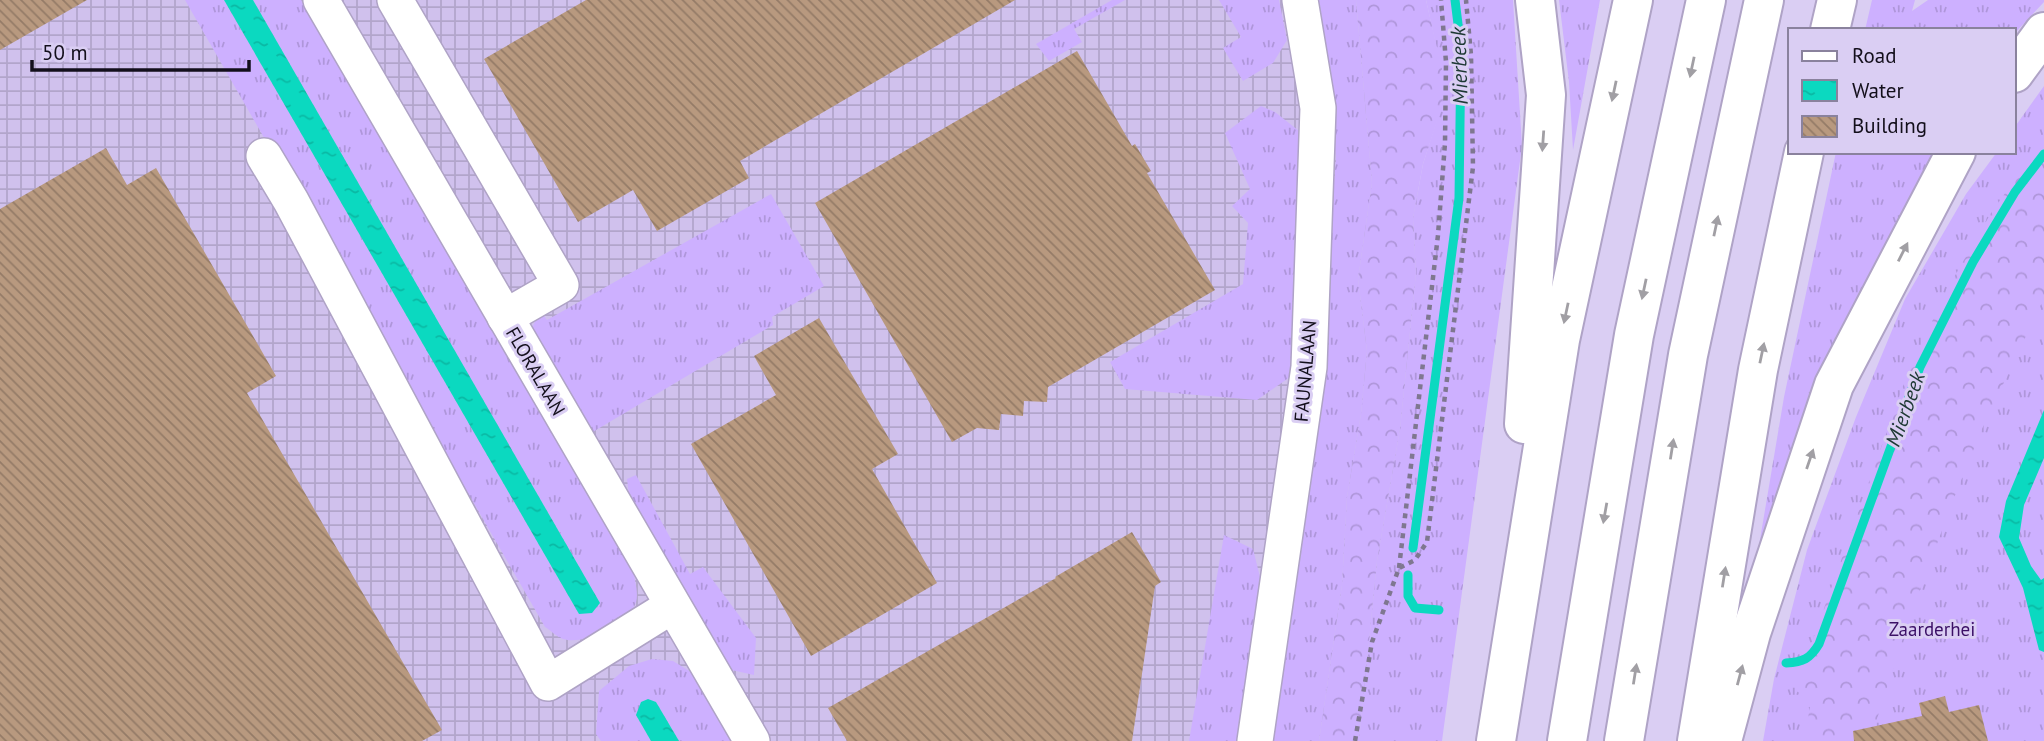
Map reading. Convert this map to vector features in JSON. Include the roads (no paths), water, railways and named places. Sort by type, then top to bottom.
[{"type":"highway","points":[[1496,741],[1525,418],[1546,95],[1535,0]]},
{"type":"highway","points":[[1496,741],[1560,340],[1633,0]]},
{"type":"highway","points":[[1567,741],[1634,335],[1706,0]]},
{"type":"highway","points":[[1624,741],[1688,355],[1764,0]]},
{"type":"highway","points":[[1830,28],[1837,0]]},
{"type":"highway","points":[[2016,70],[2044,32]]},
{"type":"highway","points":[[1697,741],[1758,370],[1804,154]]},
{"type":"highway","points":[[1723,741],[1751,633],[1834,385],[1955,154]]},
{"type":"street","name":"FLORALAAN","points":[[321,0],[752,741]]},
{"type":"street","points":[[395,0],[561,285],[505,317]]},
{"type":"street","name":"FAUNALAAN","points":[[1255,741],[1309,367],[1318,108],[1300,0]]},
{"type":"street","points":[[264,156],[291,201],[548,683],[672,606]]},
{"type":"water","points":[[224,0],[253,0],[600,603],[592,613],[579,614]]},
{"type":"water","points":[[2044,410],[2044,458],[2024,505],[2019,538],[2031,566],[2041,580],[2044,578],[2044,652],[2039,650],[2023,588],[1999,537],[2006,501]]},
{"type":"water","points":[[648,699],[656,702],[679,741],[651,741],[636,715],[641,702]]},
{"type":"waterway","name":"Mierbeek","points":[[1413,548],[1459,198],[1461,48],[1455,0]]},
{"type":"waterway","name":"Mierbeek","points":[[1786,663],[1805,659],[1819,644],[1920,367],[1973,262],[2015,192],[2044,154]]},
{"type":"waterway","name":"Mierbeek","points":[[1408,575],[1408,596],[1415,608],[1439,610]]},
{"type":"park label","name":"Zaarderhei","points":[[1932,629]]}]
